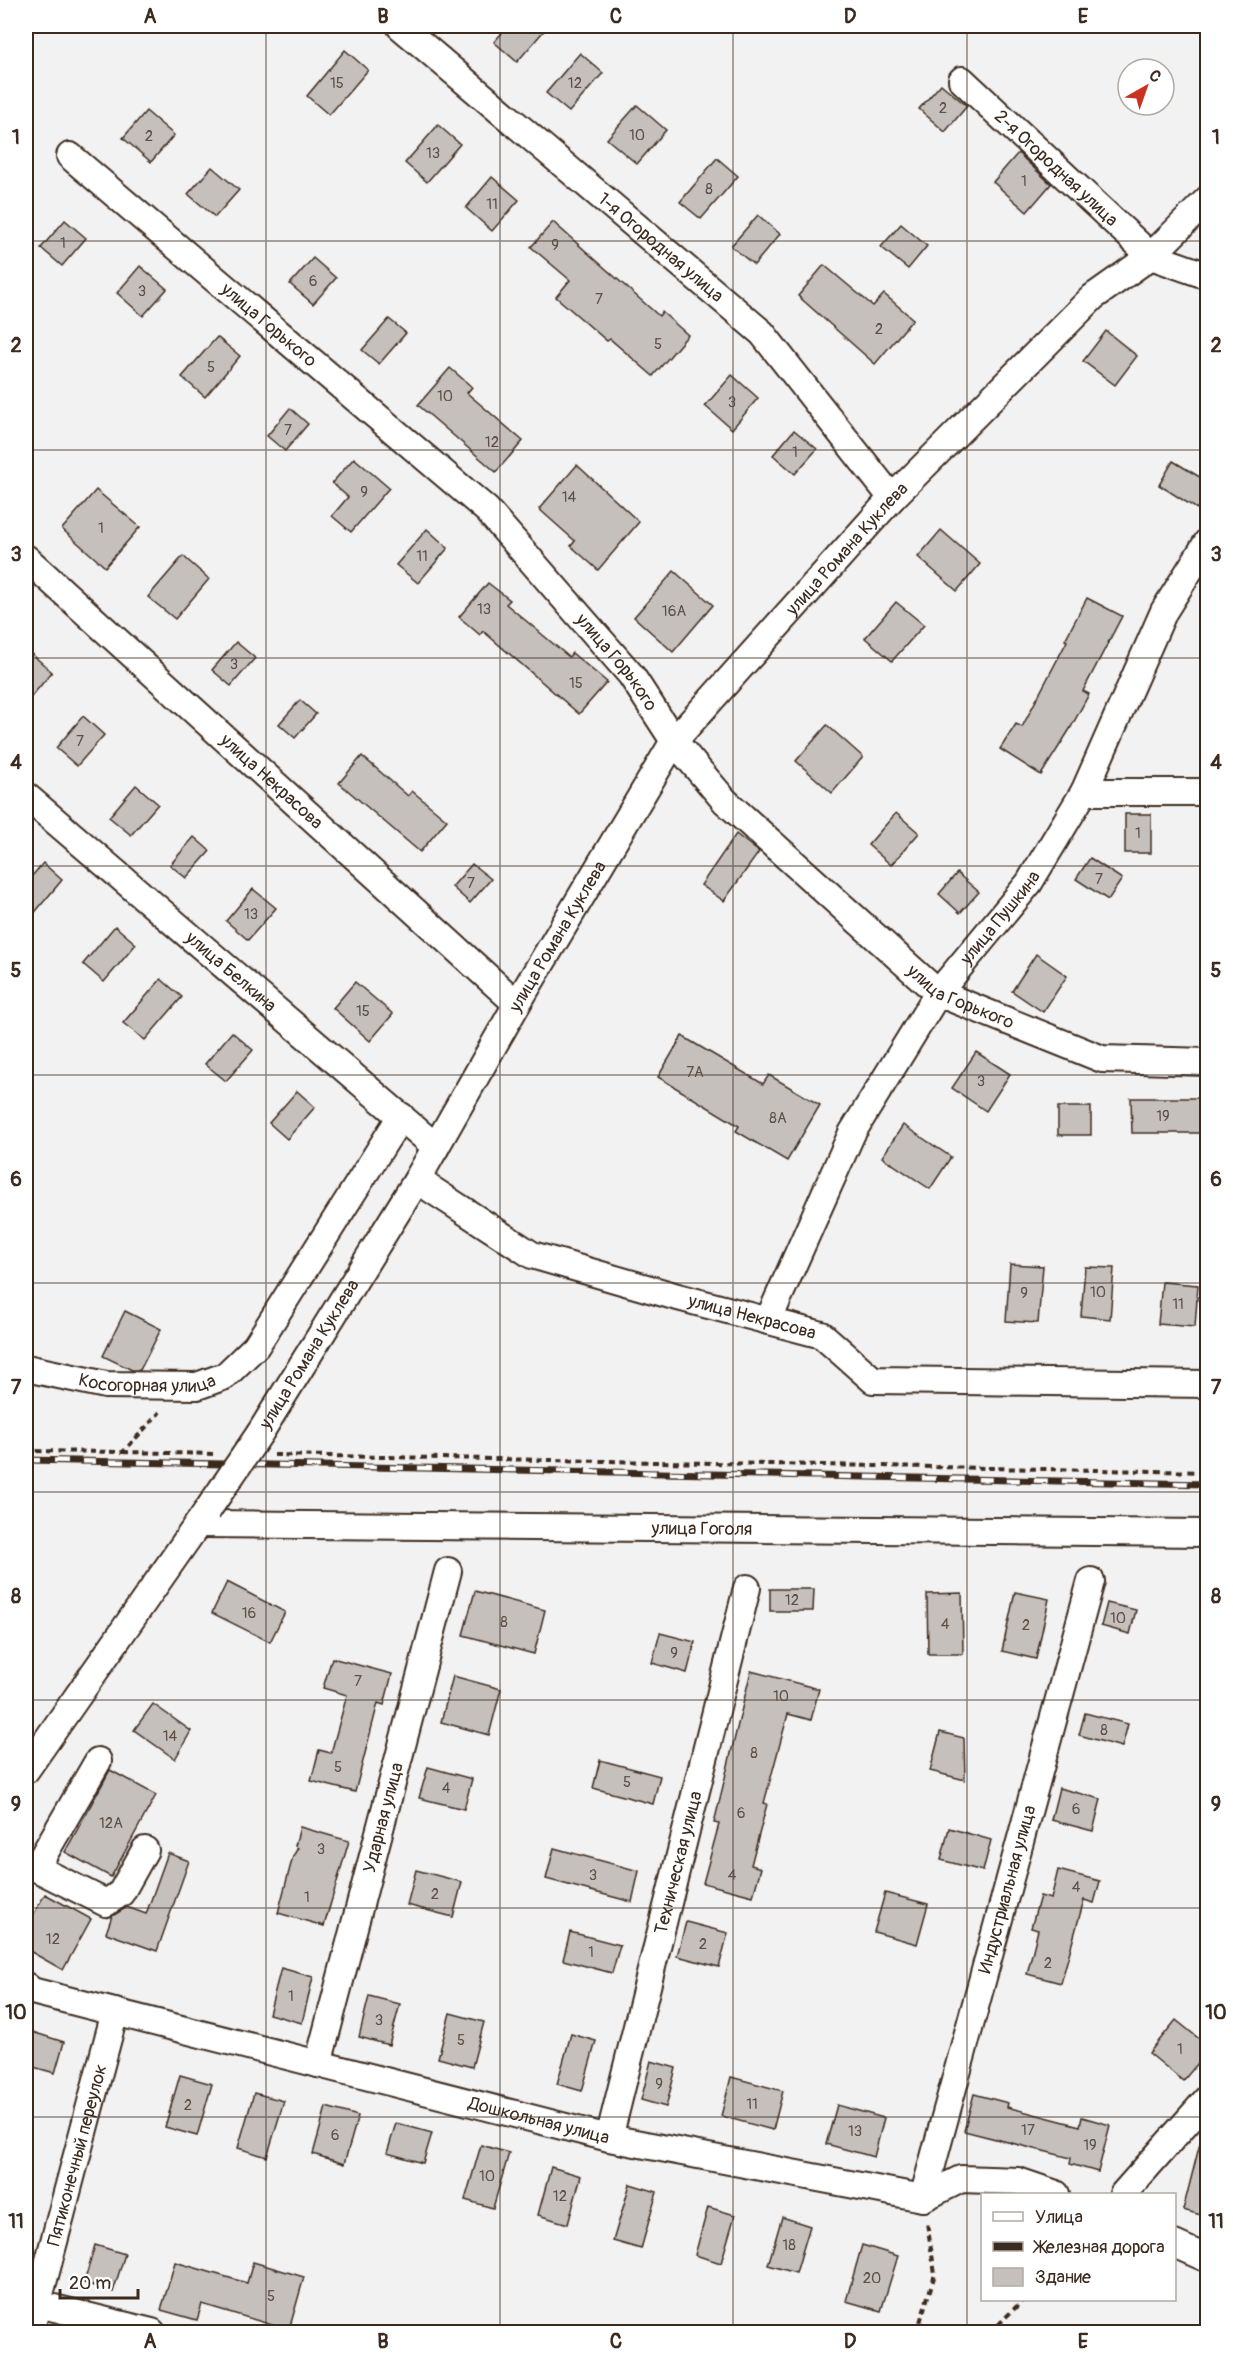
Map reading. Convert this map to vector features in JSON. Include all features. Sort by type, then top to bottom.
[{"type":"street","name":"1-я Огородная улица","points":[[400,26],[762,333],[892,498]]},
{"type":"street","name":"2-я Огородная улица","points":[[962,80],[1151,256]]},
{"type":"street","name":"улица Горького","points":[[70,156],[487,510],[631,675],[674,741],[725,801],[938,993],[1102,1059],[1208,1062]]},
{"type":"street","name":"улица Романа Куклева","points":[[26,1770],[203,1518],[263,1444],[517,1004],[674,741],[892,498],[1093,297],[1151,256],[1208,199]]},
{"type":"street","points":[[1151,256],[1208,276]]},
{"type":"street","name":"улица Пушкина","points":[[768,1321],[852,1132],[938,993],[1029,883],[1084,792],[1164,611],[1208,541]]},
{"type":"street","name":"улица Некрасова","points":[[26,558],[517,1004]]},
{"type":"street","points":[[1084,792],[1208,792]]},
{"type":"street","name":"улица Белкина","points":[[26,796],[65,832],[436,1147]]},
{"type":"street","name":"Косогорная улица","points":[[26,1368],[106,1385],[198,1386],[225,1376],[256,1346],[401,1116]]},
{"type":"street","name":"улица Некрасова","points":[[417,1180],[532,1254],[822,1335],[873,1380],[1208,1384]]},
{"type":"street","name":"улица Гоголя","points":[[203,1518],[1208,1533]]},
{"type":"street","name":"Ударная улица","points":[[318,2064],[448,1571]]},
{"type":"street","name":"Индустриальная улица","points":[[923,2198],[1091,1581]]},
{"type":"street","name":"Техническая улица","points":[[609,2138],[747,1588]]},
{"type":"street","points":[[98,1761],[31,1866],[106,1903],[121,1893],[145,1850]]},
{"type":"street","name":"Дошкольная улица","points":[[26,1986],[32,1991],[609,2138],[923,2198]]},
{"type":"street","name":"Пятиконечный переулок","points":[[30,2332],[115,2012]]},
{"type":"street","points":[[1124,2193],[1208,2098]]},
{"type":"street","points":[[923,2198],[962,2180],[1018,2181],[1053,2193]]},
{"type":"street","points":[[1176,2245],[1208,2259]]},
{"type":"street","points":[[38,2304],[152,2332]]},
{"type":"path","points":[[123,1452],[162,1411]]},
{"type":"path","points":[[263,1444],[1208,1472]]},
{"type":"path","points":[[26,1451],[219,1454]]},
{"type":"path","points":[[917,2332],[935,2274],[923,2198]]},
{"type":"path","points":[[991,2332],[1022,2301]]},
{"type":"building","points":[[508,26],[548,26],[517,62],[494,42]]},
{"type":"building","points":[[345,50],[368,70],[329,115],[307,96]]},
{"type":"building","points":[[580,53],[603,73],[569,112],[546,93]]},
{"type":"building","points":[[941,84],[967,106],[945,132],[919,109]]},
{"type":"building","points":[[637,105],[666,130],[637,164],[607,139]]},
{"type":"building","points":[[146,111],[174,135],[151,162],[123,138]]},
{"type":"building","points":[[438,125],[460,144],[427,182],[405,163]]},
{"type":"building","points":[[1018,153],[1051,184],[1027,212],[993,182]]},
{"type":"building","points":[[717,158],[738,176],[701,219],[680,202]]},
{"type":"building","points":[[212,167],[239,190],[215,217],[188,194]]},
{"type":"building","points":[[492,177],[519,200],[492,231],[466,208]]},
{"type":"building","points":[[758,215],[780,234],[754,265],[731,246]]},
{"type":"building","points":[[65,220],[86,238],[62,266],[41,248]]},
{"type":"building","points":[[553,222],[659,316],[662,312],[688,335],[653,376],[610,339],[607,341],[556,297],[570,280],[531,247]]},
{"type":"building","points":[[901,224],[927,246],[908,269],[881,247]]},
{"type":"building","points":[[313,258],[336,278],[313,304],[290,284]]},
{"type":"building","points":[[824,265],[873,306],[884,294],[913,319],[875,364],[798,296]]},
{"type":"building","points":[[140,266],[167,289],[143,316],[117,293]]},
{"type":"building","points":[[389,319],[406,333],[379,364],[362,350]]},
{"type":"building","points":[[1106,331],[1137,356],[1115,385],[1083,361]]},
{"type":"building","points":[[217,337],[240,356],[205,397],[182,377]]},
{"type":"building","points":[[450,368],[472,387],[467,393],[523,441],[496,472],[418,405]]},
{"type":"building","points":[[732,375],[758,398],[732,429],[705,406]]},
{"type":"building","points":[[290,408],[308,424],[285,451],[267,436]]},
{"type":"building","points":[[794,430],[817,449],[795,474],[773,455]]},
{"type":"building","points":[[354,458],[389,488],[351,532],[332,516],[348,497],[332,483]]},
{"type":"building","points":[[1173,461],[1208,482],[1208,492],[1197,509],[1159,485]]},
{"type":"building","points":[[577,465],[639,522],[598,570],[571,546],[575,541],[539,509]]},
{"type":"building","points":[[96,490],[140,527],[105,567],[62,529]]},
{"type":"building","points":[[427,529],[448,548],[418,583],[396,565]]},
{"type":"building","points":[[941,530],[980,564],[957,591],[918,557]]},
{"type":"building","points":[[183,556],[209,579],[175,619],[148,597]]},
{"type":"building","points":[[674,571],[713,605],[673,652],[634,617]]},
{"type":"building","points":[[488,583],[510,600],[506,604],[569,657],[572,653],[607,682],[579,714],[483,631],[480,635],[459,617]]},
{"type":"building","points":[[1087,598],[1122,616],[1083,691],[1089,694],[1041,775],[1000,749],[1016,724],[1022,727]]},
{"type":"building","points":[[896,602],[924,625],[892,661],[865,638]]},
{"type":"building","points":[[236,642],[255,658],[231,686],[212,670]]},
{"type":"building","points":[[26,649],[52,672],[26,703]]},
{"type":"building","points":[[300,700],[316,714],[295,738],[279,724]]},
{"type":"building","points":[[83,716],[104,735],[77,766],[56,748]]},
{"type":"building","points":[[827,725],[863,757],[832,793],[796,761]]},
{"type":"building","points":[[362,756],[408,796],[412,791],[447,820],[420,852],[339,783]]},
{"type":"building","points":[[136,785],[158,804],[131,835],[109,817]]},
{"type":"building","points":[[896,813],[919,833],[891,865],[868,845]]},
{"type":"building","points":[[1125,814],[1151,814],[1151,853],[1125,853]]},
{"type":"building","points":[[736,834],[759,852],[724,901],[701,885]]},
{"type":"building","points":[[194,837],[210,851],[186,878],[170,865]]},
{"type":"building","points":[[1090,858],[1122,879],[1108,900],[1076,879]]},
{"type":"building","points":[[43,863],[62,880],[26,923],[26,883]]},
{"type":"building","points":[[472,864],[491,879],[470,903],[452,887]]},
{"type":"building","points":[[957,873],[979,892],[960,913],[939,894]]},
{"type":"building","points":[[253,889],[276,908],[248,940],[226,921]]},
{"type":"building","points":[[115,926],[136,944],[104,982],[83,964]]},
{"type":"building","points":[[1036,954],[1067,976],[1043,1012],[1012,991]]},
{"type":"building","points":[[161,979],[182,997],[145,1040],[123,1023]]},
{"type":"building","points":[[355,982],[393,1014],[370,1041],[333,1008]]},
{"type":"building","points":[[232,1032],[253,1050],[226,1081],[205,1064]]},
{"type":"building","points":[[682,1036],[763,1084],[769,1075],[820,1105],[787,1161],[736,1131],[739,1126],[658,1077]]},
{"type":"building","points":[[976,1052],[1010,1074],[986,1111],[952,1088]]},
{"type":"building","points":[[297,1091],[315,1107],[287,1139],[269,1123]]},
{"type":"building","points":[[1131,1098],[1208,1098],[1208,1133],[1132,1133]]},
{"type":"building","points":[[1058,1107],[1091,1107],[1091,1135],[1058,1135]]},
{"type":"building","points":[[903,1125],[951,1157],[930,1189],[882,1157]]},
{"type":"building","points":[[1010,1264],[1043,1266],[1038,1323],[1006,1321]]},
{"type":"building","points":[[1085,1267],[1114,1268],[1110,1319],[1081,1316]]},
{"type":"building","points":[[1162,1282],[1198,1285],[1195,1327],[1158,1324]]},
{"type":"building","points":[[125,1311],[161,1329],[140,1370],[132,1370],[103,1356]]},
{"type":"building","points":[[227,1582],[285,1612],[270,1642],[212,1613]]},
{"type":"building","points":[[770,1589],[814,1589],[813,1611],[770,1611]]},
{"type":"building","points":[[475,1591],[545,1610],[534,1654],[463,1635]]},
{"type":"building","points":[[1015,1592],[1049,1599],[1036,1659],[1002,1651]]},
{"type":"building","points":[[962,1593],[963,1654],[928,1654],[927,1594]]},
{"type":"building","points":[[1107,1603],[1136,1610],[1130,1634],[1101,1626]]},
{"type":"building","points":[[660,1633],[695,1642],[687,1673],[652,1663]]},
{"type":"building","points":[[332,1658],[392,1674],[384,1705],[378,1703],[355,1792],[311,1781],[319,1750],[331,1753],[347,1695],[323,1688]]},
{"type":"building","points":[[751,1671],[819,1689],[811,1720],[788,1714],[764,1803],[767,1804],[751,1865],[761,1868],[753,1896],[703,1883],[719,1824],[714,1823]]},
{"type":"building","points":[[453,1676],[501,1689],[489,1735],[441,1722]]},
{"type":"building","points":[[153,1704],[191,1731],[175,1759],[134,1730]]},
{"type":"building","points":[[1085,1713],[1128,1724],[1122,1747],[1079,1735]]},
{"type":"building","points":[[940,1732],[964,1738],[965,1780],[930,1771]]},
{"type":"building","points":[[600,1760],[660,1776],[653,1804],[593,1788]]},
{"type":"building","points":[[428,1767],[472,1779],[464,1809],[419,1798]]},
{"type":"building","points":[[110,1770],[156,1795],[111,1877],[65,1852]]},
{"type":"building","points":[[1059,1788],[1101,1799],[1093,1831],[1051,1820]]},
{"type":"building","points":[[300,1827],[349,1841],[324,1926],[278,1913],[293,1856],[298,1848],[295,1846]]},
{"type":"building","points":[[949,1828],[991,1840],[983,1871],[941,1860]]},
{"type":"building","points":[[554,1848],[639,1871],[632,1902],[546,1879]]},
{"type":"building","points":[[168,1853],[189,1861],[157,1951],[106,1933],[112,1916],[127,1907],[146,1914]]},
{"type":"building","points":[[416,1870],[462,1882],[453,1917],[407,1905]]},
{"type":"building","points":[[1058,1870],[1100,1881],[1094,1903],[1084,1900],[1061,1983],[1027,1974],[1038,1930],[1031,1928],[1040,1896],[1051,1899]]},
{"type":"building","points":[[885,1893],[928,1904],[917,1944],[874,1932]]},
{"type":"building","points":[[45,1894],[91,1919],[63,1970],[26,1949],[26,1928]]},
{"type":"building","points":[[686,1922],[728,1933],[719,1967],[677,1956]]},
{"type":"building","points":[[570,1932],[620,1945],[612,1973],[563,1960]]},
{"type":"building","points":[[281,1968],[313,1977],[302,2023],[269,2014]]},
{"type":"building","points":[[369,1996],[400,2004],[389,2045],[359,2037]]},
{"type":"building","points":[[450,2013],[484,2022],[472,2067],[438,2058]]},
{"type":"building","points":[[1176,2020],[1208,2046],[1208,2051],[1183,2081],[1149,2053]]},
{"type":"building","points":[[26,2030],[64,2042],[55,2073],[26,2065]]},
{"type":"building","points":[[571,2034],[596,2041],[582,2091],[557,2084]]},
{"type":"building","points":[[651,2061],[676,2068],[666,2107],[641,2100]]},
{"type":"building","points":[[180,2075],[212,2084],[197,2136],[165,2127]]},
{"type":"building","points":[[731,2077],[783,2091],[773,2130],[721,2116]]},
{"type":"building","points":[[254,2093],[284,2101],[267,2157],[238,2148]]},
{"type":"building","points":[[974,2094],[1008,2103],[1007,2107],[1080,2126],[1082,2117],[1110,2125],[1098,2172],[1070,2164],[1071,2158],[964,2131]]},
{"type":"building","points":[[837,2105],[884,2118],[874,2157],[826,2144]]},
{"type":"building","points":[[326,2107],[358,2116],[344,2164],[313,2154]]},
{"type":"building","points":[[396,2123],[432,2133],[423,2163],[387,2153]]},
{"type":"building","points":[[1200,2143],[1208,2144],[1208,2217],[1183,2210]]},
{"type":"building","points":[[481,2145],[509,2153],[493,2208],[465,2200]]},
{"type":"building","points":[[551,2167],[581,2176],[568,2224],[538,2215]]},
{"type":"building","points":[[630,2184],[657,2192],[641,2249],[613,2241]]},
{"type":"building","points":[[708,2207],[735,2215],[721,2263],[695,2255]]},
{"type":"building","points":[[782,2217],[810,2226],[796,2273],[768,2265]]},
{"type":"building","points":[[95,2245],[125,2254],[113,2292],[84,2283]]},
{"type":"building","points":[[862,2245],[898,2256],[881,2311],[846,2301]]},
{"type":"building","points":[[175,2262],[247,2283],[253,2262],[304,2277],[289,2330],[202,2304],[197,2320],[161,2310]]},
{"type":"railway","points":[[26,1460],[1208,1484]]}]
